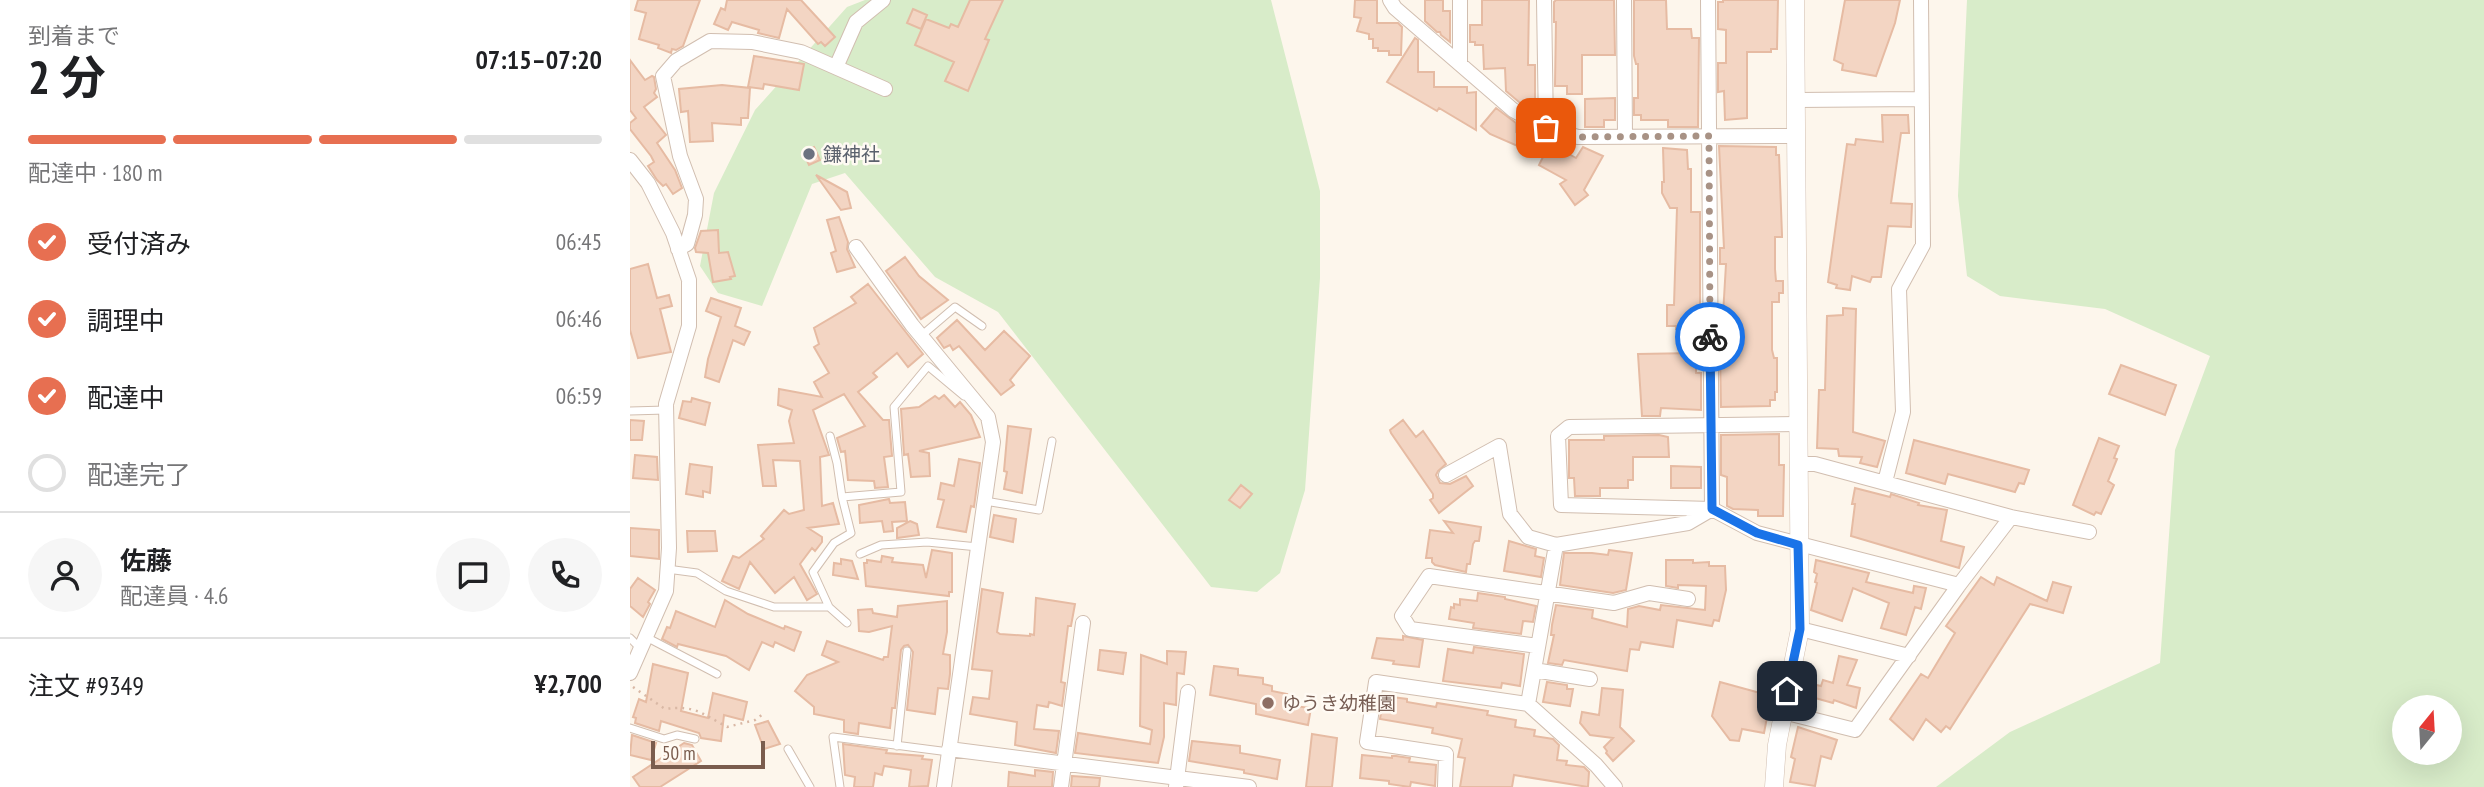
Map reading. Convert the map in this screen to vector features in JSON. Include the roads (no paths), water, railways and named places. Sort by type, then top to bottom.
[{"type":"street","points":[[837,65],[856,22],[883,0]]},
{"type":"street","points":[[1390,0],[1395,8],[1513,110],[1546,128],[1578,137],[1797,136]]},
{"type":"street","points":[[1460,0],[1460,63]]},
{"type":"street","points":[[1544,0],[1546,128]]},
{"type":"street","points":[[1624,0],[1625,136]]},
{"type":"street","points":[[1708,0],[1712,509]]},
{"type":"street","points":[[1774,787],[1777,745],[1800,629],[1794,0]]},
{"type":"street","points":[[1885,482],[1903,412],[1899,289],[1923,245],[1921,0]]},
{"type":"street","points":[[678,250],[687,244],[695,215],[696,199],[680,156],[663,76],[676,61],[710,41],[752,43],[801,51],[885,89]]},
{"type":"street","points":[[1796,100],[1921,99]]},
{"type":"street","points":[[630,160],[648,183],[689,280],[690,326],[666,404],[669,548],[666,591],[639,641],[630,673]]},
{"type":"street","points":[[856,247],[921,335],[988,417],[993,442],[944,787]]},
{"type":"street","points":[[1799,424],[1569,427],[1558,436],[1561,505],[1712,509],[1757,533],[1959,586]]},
{"type":"street","points":[[1447,475],[1499,446],[1510,514],[1528,537],[1556,545],[1688,523],[1712,509]]},
{"type":"street","points":[[1799,464],[1815,464],[2011,517],[2089,532]]},
{"type":"street","points":[[1783,712],[1855,730],[2011,517]]},
{"type":"street","points":[[1528,704],[1556,545]]},
{"type":"street","points":[[1538,646],[1410,629],[1402,616],[1429,576],[1614,603],[1649,593],[1688,599]]},
{"type":"street","points":[[1062,787],[1083,623]]},
{"type":"street","points":[[1800,629],[1909,656]]},
{"type":"street","points":[[1534,670],[1590,679]]},
{"type":"street","points":[[1445,787],[1446,754],[1367,742],[1376,682],[1528,704],[1596,765],[1615,787]]},
{"type":"street","points":[[1177,783],[1188,692]]},
{"type":"street","points":[[949,751],[1065,764],[1177,783],[1249,787]]},
{"type":"lane","points":[[921,335],[955,307],[982,326]]},
{"type":"lane","points":[[842,498],[901,492],[894,407],[928,366],[988,417]]},
{"type":"lane","points":[[630,411],[666,411]]},
{"type":"lane","points":[[830,436],[850,533],[834,543],[813,572],[828,607],[847,623]]},
{"type":"lane","points":[[984,501],[1039,510],[1052,442]]},
{"type":"lane","points":[[860,554],[881,545],[927,542],[978,547]]},
{"type":"lane","points":[[667,569],[697,573],[726,591],[774,607],[828,607]]},
{"type":"lane","points":[[639,641],[717,674]]},
{"type":"lane","points":[[897,746],[906,651]]},
{"type":"lane","points":[[630,728],[664,739],[677,734],[695,739]]},
{"type":"lane","points":[[840,787],[833,737],[949,751]]},
{"type":"lane","points":[[788,749],[810,787]]},
{"type":"place","name":"鎌神社","points":[[809,154]]},
{"type":"place","name":"ゆうき幼稚園","points":[[1268,703]]}]
